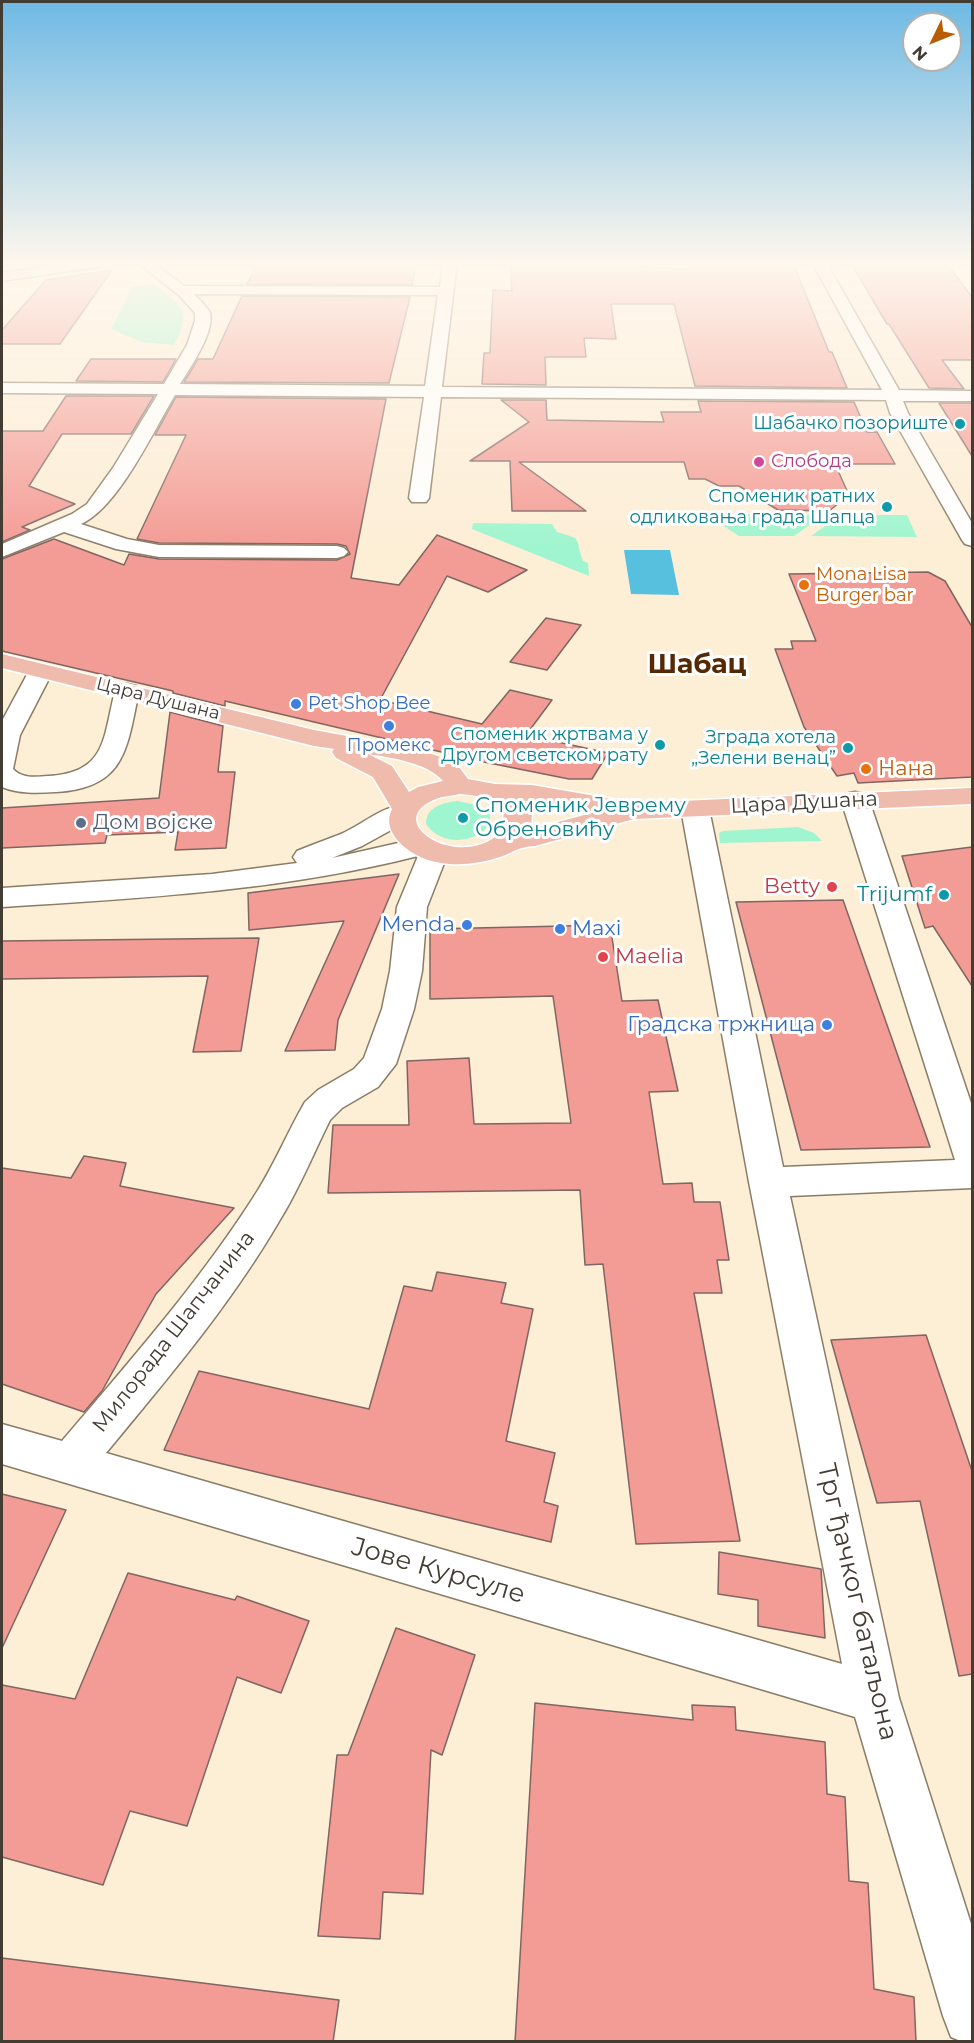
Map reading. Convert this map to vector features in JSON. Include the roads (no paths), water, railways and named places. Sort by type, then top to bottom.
[{"type":"main road","name":"Цара Душана","points":[[2,661],[314,738],[364,745],[438,764],[450,771],[459,786]]},
{"type":"main road","name":"Цара Душана","points":[[314,738],[383,772],[404,809]]},
{"type":"main road","points":[[459,786],[478,787],[495,792],[507,799],[515,808],[519,818],[518,829],[498,848],[480,854],[459,856],[427,850],[413,843],[404,833],[400,822],[404,809],[415,798],[428,791],[459,786]]},
{"type":"main road","name":"Цара Душана","points":[[495,792],[532,793],[636,810],[972,796]]},
{"type":"main road","name":"Цара Душана","points":[[511,838],[535,837],[636,810]]},
{"type":"street","points":[[2,551],[63,525],[94,508],[106,494],[188,357]]},
{"type":"street","points":[[419,498],[438,357]]},
{"type":"street","points":[[872,357],[893,395],[899,412],[972,540]]},
{"type":"street","points":[[2,388],[972,396]]},
{"type":"street","points":[[63,525],[123,545],[159,551],[337,552]]},
{"type":"street","points":[[2,766],[6,735],[41,671]]},
{"type":"street","points":[[2,773],[13,783],[38,785],[78,783],[98,773],[108,762],[127,691]]},
{"type":"street","points":[[855,800],[972,1158]]},
{"type":"street","points":[[224,880],[335,847],[404,809]]},
{"type":"street","name":"Трг ђачког батаљона","points":[[695,809],[768,1182],[874,1698],[972,2016]]},
{"type":"street","points":[[2,897],[224,880],[332,868],[427,850]]},
{"type":"street","name":"Милорада Шапчанина","points":[[70,1464],[169,1346],[217,1283],[268,1207],[317,1112],[330,1099],[366,1078],[378,1064],[398,1009],[411,947],[412,907],[427,850]]},
{"type":"street","points":[[768,1182],[972,1174]]},
{"type":"street","name":"Јове Курсуле","points":[[2,1444],[874,1698]]},
{"type":"water","points":[[624,550],[670,550],[679,595],[631,594]]},
{"type":"place","name":"Шабачко позориште","points":[[960,424]]},
{"type":"place","name":"Слобода","points":[[759,462]]},
{"type":"place","name":"Споменик ратних одликовања града Шапца","points":[[887,507]]},
{"type":"place","name":"Mona Lisa Burger bar","points":[[804,585]]},
{"type":"place","name":"Pet Shop Bee","points":[[296,704]]},
{"type":"place","name":"Промекс","points":[[389,726]]},
{"type":"place","name":"Споменик жртвама у Другом светском рату","points":[[660,745]]},
{"type":"place","name":"Зграда хотела „Зелени венац”","points":[[848,748]]},
{"type":"place","name":"Нана","points":[[866,769]]},
{"type":"place","name":"Споменик Јеврему Обреновићу","points":[[463,818]]},
{"type":"place","name":"Дом војске","points":[[81,823]]},
{"type":"place","name":"Betty","points":[[832,887]]},
{"type":"place","name":"Trijumf","points":[[944,895]]},
{"type":"place","name":"Menda","points":[[467,925]]},
{"type":"place","name":"Maxi","points":[[560,929]]},
{"type":"place","name":"Maelia","points":[[603,957]]},
{"type":"place","name":"Градска тржница","points":[[827,1025]]},
{"type":"district","name":"Шабац","points":[[697,665]]}]
